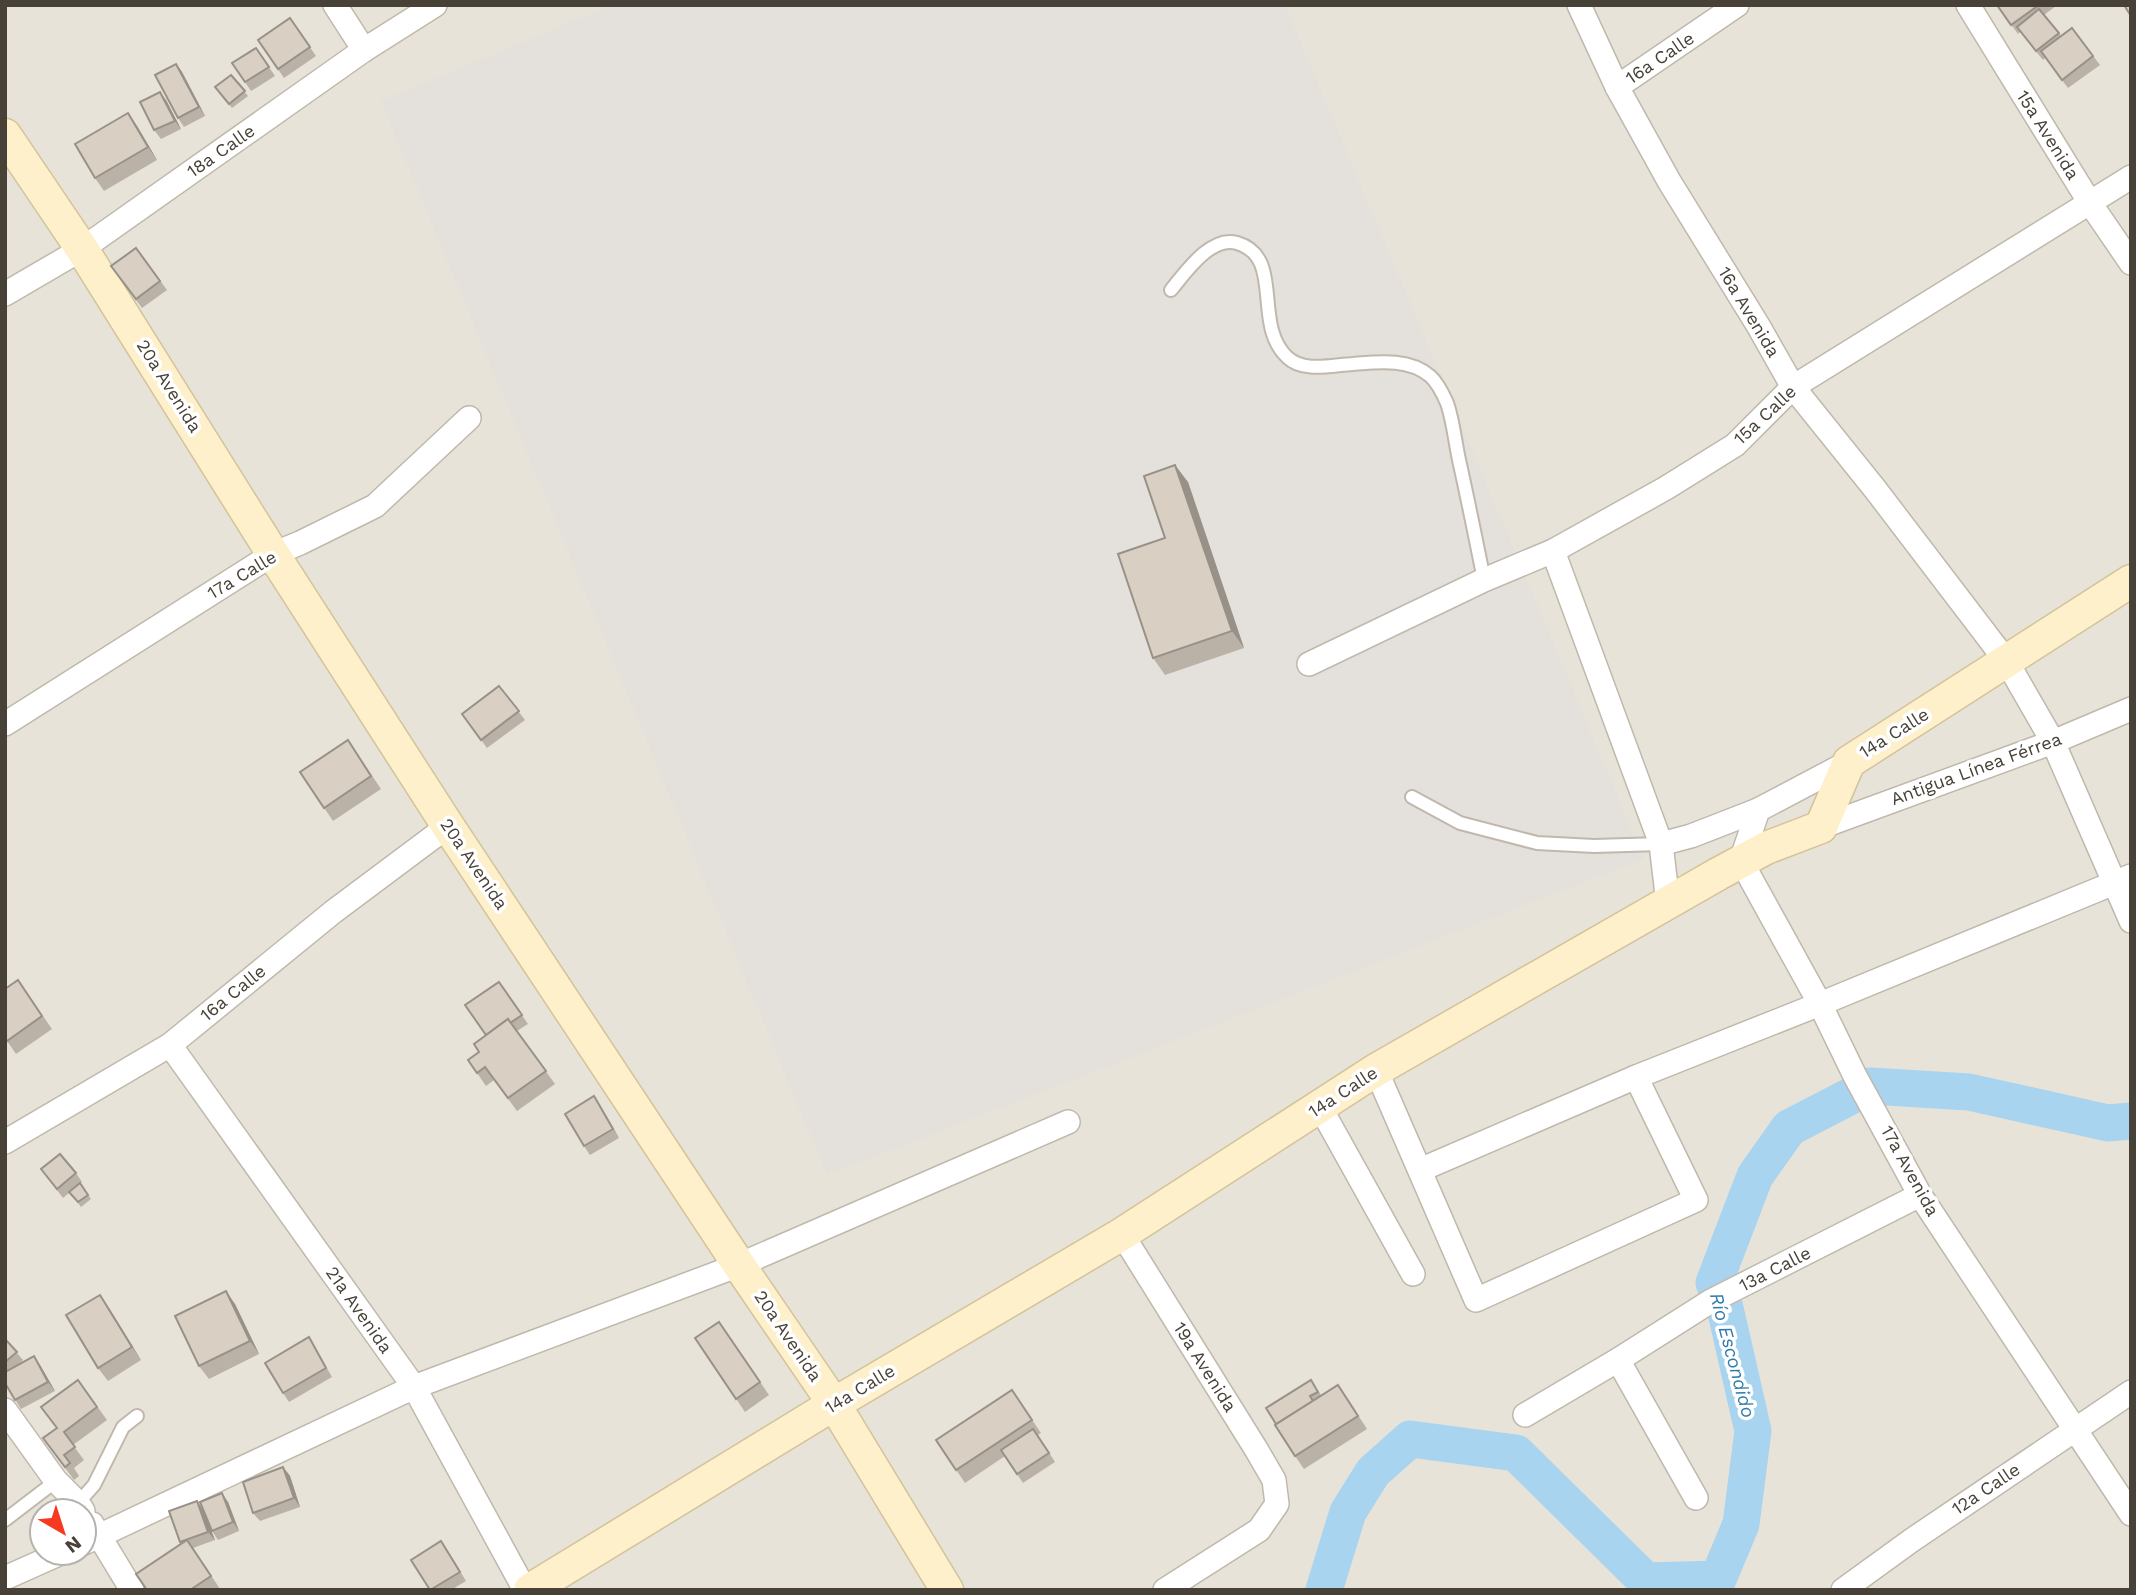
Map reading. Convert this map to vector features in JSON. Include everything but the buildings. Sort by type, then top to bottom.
[{"type":"street","points":[[335,5],[364,50]]},
{"type":"street","name":"18a Calle","points":[[5,294],[82,248],[364,50],[435,5]]},
{"type":"street","name":"16a Avenida","points":[[1579,5],[1618,87],[1669,181],[1793,387],[2007,662],[2053,742],[2122,879],[2131,921]]},
{"type":"street","name":"16a Calle","points":[[1618,87],[1737,5]]},
{"type":"street","name":"15a Avenida","points":[[1968,5],[2090,203],[2131,263]]},
{"type":"street","name":"20a Avenida","points":[[5,135],[82,248],[273,554],[448,825],[834,1404],[947,1590]]},
{"type":"street","name":"15a Calle","points":[[1309,664],[1485,580],[1553,551],[1666,488],[1735,444],[1793,387],[2131,177]]},
{"type":"street","name":"17a Calle","points":[[6,724],[273,554],[300,544],[375,506],[469,418]]},
{"type":"street","points":[[1553,551],[1661,844],[1668,903]]},
{"type":"street","name":"14a Calle","points":[[528,1590],[834,1404],[1122,1234],[1377,1070],[1741,861],[1766,848],[1821,827],[1849,762],[2131,581]]},
{"type":"street","name":"Antigua Línea Férrea","points":[[1821,827],[2053,742],[2131,709]]},
{"type":"street","points":[[1661,844],[1758,810],[1849,762]]},
{"type":"street","points":[[1741,861],[1758,810]]},
{"type":"street","name":"16a Calle","points":[[5,1142],[170,1045],[332,912],[448,825]]},
{"type":"street","name":"17a Avenida","points":[[1741,861],[1920,1195],[2131,1514]]},
{"type":"street","points":[[1420,1170],[1636,1077],[2122,879]]},
{"type":"street","name":"21a Avenida","points":[[170,1045],[414,1387],[528,1590]]},
{"type":"street","points":[[1377,1070],[1476,1300],[1696,1200],[1636,1077]]},
{"type":"street","points":[[1320,1107],[1413,1273]]},
{"type":"street","points":[[98,1536],[414,1387],[739,1265],[1068,1122]]},
{"type":"street","name":"13a Calle","points":[[1525,1415],[1719,1297],[1920,1195]]},
{"type":"street","name":"19a Avenida","points":[[1122,1234],[1256,1448],[1273,1480],[1277,1504],[1259,1530],[1164,1590]]},
{"type":"street","points":[[1618,1360],[1696,1498]]},
{"type":"street","name":"12a Calle","points":[[1843,1590],[1912,1540],[2131,1392]]},
{"type":"street","points":[[5,1410],[72,1497]]},
{"type":"street","points":[[98,1547],[132,1590]]},
{"type":"street","points":[[5,1578],[30,1567]]},
{"type":"lane","points":[[1171,290],[1196,260],[1214,246],[1232,241],[1248,246],[1259,257],[1265,274],[1270,331],[1278,347],[1288,358],[1301,365],[1316,367],[1398,363],[1417,368],[1431,377],[1447,404],[1485,580]]},
{"type":"lane","points":[[1412,797],[1460,824],[1537,843],[1594,846],[1661,844]]},
{"type":"lane","points":[[88,1497],[123,1426],[137,1416]]},
{"type":"lane","points":[[5,1520],[57,1481]]},
{"type":"shaded area","points":[[5,5],[2131,5],[2131,1590],[5,1590]]},
{"type":"shaded area","points":[[612,5],[1285,5],[1644,859],[827,1175],[381,101]]},
{"type":"waterway","name":"Río Escondido","points":[[1324,1590],[1348,1512],[1373,1472],[1410,1439],[1516,1453],[1646,1581],[1718,1579],[1741,1524],[1753,1431],[1725,1308],[1714,1283],[1755,1176],[1789,1128],[1870,1086],[1969,1092],[2108,1123],[2131,1121]]}]
